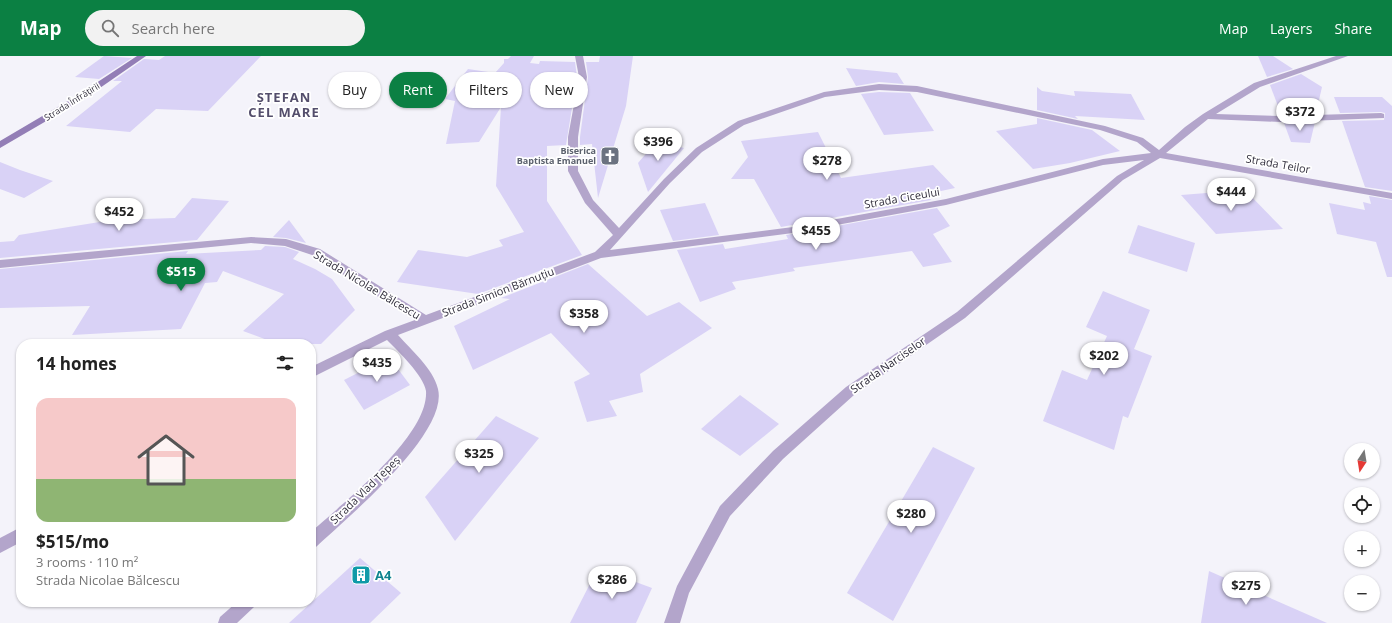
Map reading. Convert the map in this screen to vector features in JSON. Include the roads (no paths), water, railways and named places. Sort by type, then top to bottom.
[{"type":"main road","name":"Strada Înfrățirii","points":[[0,145],[74,101],[142,56]]},
{"type":"street","points":[[579,56],[583,78],[573,137],[573,171],[588,201],[619,235]]},
{"type":"street","name":"Strada Narciselor","points":[[672,623],[682,592],[725,511],[778,455],[850,391],[961,314],[1120,178],[1159,155],[1188,129],[1206,116],[1257,85],[1344,56]]},
{"type":"street","points":[[599,255],[667,181],[699,150],[741,123],[824,95],[879,87],[932,92],[1102,128],[1140,140],[1159,155]]},
{"type":"street","points":[[1206,116],[1281,119],[1381,116]]},
{"type":"street","name":"Strada Teilor","points":[[1159,155],[1392,196]]},
{"type":"street","name":"Strada Ciceului","points":[[599,255],[808,228],[946,202],[1103,162],[1159,155]]},
{"type":"street","name":"Strada Nicolae Bălcescu","points":[[0,264],[251,240],[286,243],[316,252],[425,320]]},
{"type":"street","name":"Strada Simion Bărnuțiu","points":[[316,370],[389,334],[599,255]]},
{"type":"street","name":"Strada Vlad Țepeș","points":[[316,537],[389,469],[417,435],[432,407],[432,389],[427,380],[408,354],[389,334]]},
{"type":"street","points":[[0,546],[16,537]]},
{"type":"street","points":[[226,623],[243,607]]},
{"type":"place","name":"Biserica Baptista Emanuel","points":[[610,156]]},
{"type":"place","name":"A4","points":[[361,575]]},
{"type":"district","name":"ȘTEFAN CEL MARE","points":[[284,104]]}]
